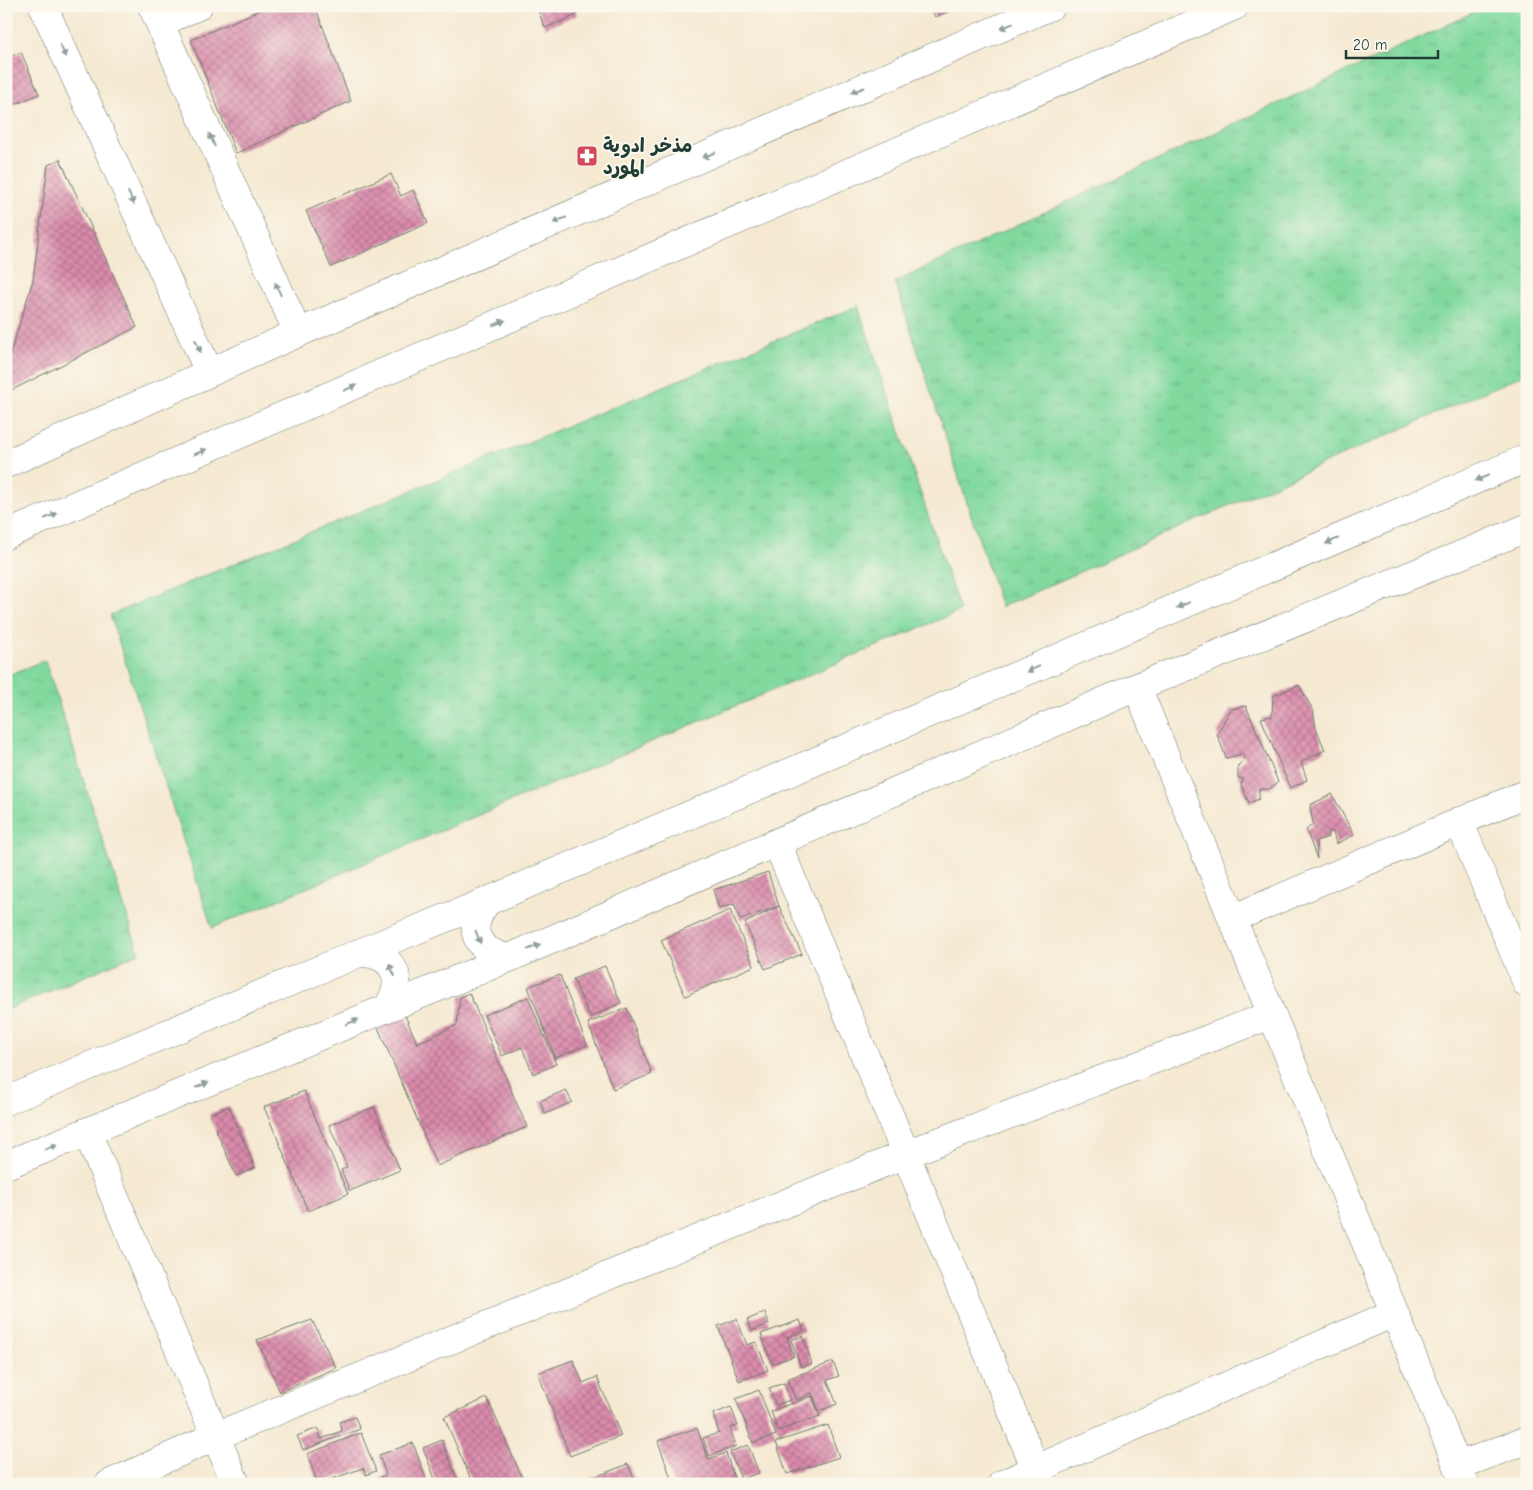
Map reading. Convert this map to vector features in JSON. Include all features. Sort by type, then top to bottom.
[{"type":"street","points":[[43,6],[209,372]]},
{"type":"street","points":[[198,6],[156,15],[298,333]]},
{"type":"street","points":[[6,464],[209,372],[1051,6]]},
{"type":"street","points":[[6,535],[1235,6]]},
{"type":"street","points":[[6,1101],[359,952],[488,901],[1527,458]]},
{"type":"street","points":[[6,1165],[509,958],[1137,687],[1527,528]]},
{"type":"street","points":[[1137,687],[1461,1475],[1527,1440]]},
{"type":"street","points":[[1232,919],[1527,793]]},
{"type":"street","points":[[1459,821],[1527,984]]},
{"type":"street","points":[[777,843],[1039,1477]]},
{"type":"street","points":[[488,901],[478,914],[475,929],[481,944],[493,955],[509,958]]},
{"type":"street","points":[[359,952],[373,952],[385,959],[394,970],[397,983],[396,990],[387,1008]]},
{"type":"street","points":[[109,1484],[216,1436],[906,1154],[1271,1015]]},
{"type":"street","points":[[87,1132],[236,1484]]},
{"type":"street","points":[[1002,1484],[1039,1477],[1394,1313]]},
{"type":"green space","points":[[1487,6],[1527,6],[1527,373],[1001,607],[895,282]]},
{"type":"green space","points":[[858,306],[960,611],[212,928],[110,615]]},
{"type":"green space","points":[[45,660],[139,953],[6,1010],[6,676]]},
{"type":"building","points":[[269,6],[315,6],[351,101],[236,153],[191,40]]},
{"type":"building","points":[[536,6],[573,6],[577,15],[545,28]]},
{"type":"building","points":[[930,6],[961,6],[935,17]]},
{"type":"building","points":[[21,52],[39,94],[6,108],[6,58]]},
{"type":"building","points":[[60,159],[137,327],[6,393],[6,368],[33,280],[48,165]]},
{"type":"building","points":[[391,174],[401,196],[413,190],[428,223],[331,267],[306,211]]},
{"type":"building","points":[[1299,685],[1313,710],[1316,728],[1325,750],[1301,762],[1307,780],[1290,788],[1261,718],[1272,716],[1273,696]]},
{"type":"building","points":[[1246,706],[1278,782],[1269,789],[1259,789],[1259,799],[1249,803],[1241,785],[1243,779],[1238,778],[1238,766],[1245,758],[1243,754],[1226,758],[1217,734],[1231,709]]},
{"type":"building","points":[[1332,794],[1354,835],[1336,844],[1333,832],[1328,832],[1328,837],[1316,841],[1317,859],[1306,830],[1313,824],[1310,805]]},
{"type":"building","points":[[768,872],[779,906],[740,920],[734,904],[719,909],[713,890]]},
{"type":"building","points":[[779,906],[802,954],[765,969],[745,923]]},
{"type":"building","points":[[730,910],[754,966],[685,996],[661,940]]},
{"type":"building","points":[[605,966],[621,1003],[590,1017],[573,979]]},
{"type":"building","points":[[560,975],[587,1045],[555,1058],[528,987]]},
{"type":"building","points":[[469,993],[527,1127],[437,1166],[377,1025],[404,1013],[417,1043],[457,1025],[460,997]]},
{"type":"building","points":[[528,997],[556,1064],[533,1074],[522,1047],[502,1056],[484,1015]]},
{"type":"building","points":[[627,1008],[652,1074],[613,1089],[588,1023]]},
{"type":"building","points":[[566,1090],[572,1102],[545,1114],[540,1101]]},
{"type":"building","points":[[304,1091],[348,1194],[308,1211],[264,1107]]},
{"type":"building","points":[[229,1106],[255,1168],[236,1176],[209,1114]]},
{"type":"building","points":[[374,1107],[400,1170],[350,1191],[341,1170],[347,1167],[329,1125]]},
{"type":"building","points":[[765,1312],[769,1324],[752,1331],[747,1320]]},
{"type":"building","points":[[737,1319],[747,1345],[756,1342],[768,1370],[739,1381],[718,1326]]},
{"type":"building","points":[[312,1320],[336,1368],[280,1392],[257,1340]]},
{"type":"building","points":[[800,1320],[804,1331],[787,1337],[794,1356],[772,1364],[761,1334]]},
{"type":"building","points":[[803,1336],[812,1364],[801,1367],[791,1340]]},
{"type":"building","points":[[573,1360],[583,1383],[597,1377],[621,1436],[570,1456],[538,1373]]},
{"type":"building","points":[[833,1362],[839,1376],[827,1380],[837,1404],[819,1411],[812,1393],[796,1400],[787,1379]]},
{"type":"building","points":[[784,1383],[790,1400],[776,1405],[769,1388]]},
{"type":"building","points":[[759,1390],[776,1435],[753,1443],[736,1399]]},
{"type":"building","points":[[812,1396],[820,1416],[778,1431],[771,1411]]},
{"type":"building","points":[[487,1398],[525,1484],[473,1484],[444,1417]]},
{"type":"building","points":[[731,1407],[738,1426],[730,1428],[736,1446],[709,1456],[703,1438],[719,1433],[713,1414]]},
{"type":"building","points":[[355,1417],[360,1429],[303,1450],[297,1436],[318,1428],[321,1439],[342,1431],[339,1422]]},
{"type":"building","points":[[828,1425],[839,1457],[787,1474],[776,1442]]},
{"type":"building","points":[[697,1428],[708,1459],[726,1453],[736,1484],[673,1484],[658,1441]]},
{"type":"building","points":[[361,1433],[376,1471],[366,1475],[363,1468],[318,1484],[307,1454]]},
{"type":"building","points":[[442,1440],[459,1484],[437,1484],[423,1448]]},
{"type":"building","points":[[413,1443],[428,1484],[383,1484],[380,1477],[386,1475],[379,1455]]},
{"type":"building","points":[[748,1445],[759,1473],[741,1479],[730,1452]]},
{"type":"building","points":[[628,1464],[636,1484],[577,1484]]},
{"type":"place","name":"مذخر ادوية المورد","points":[[587,156]]}]
